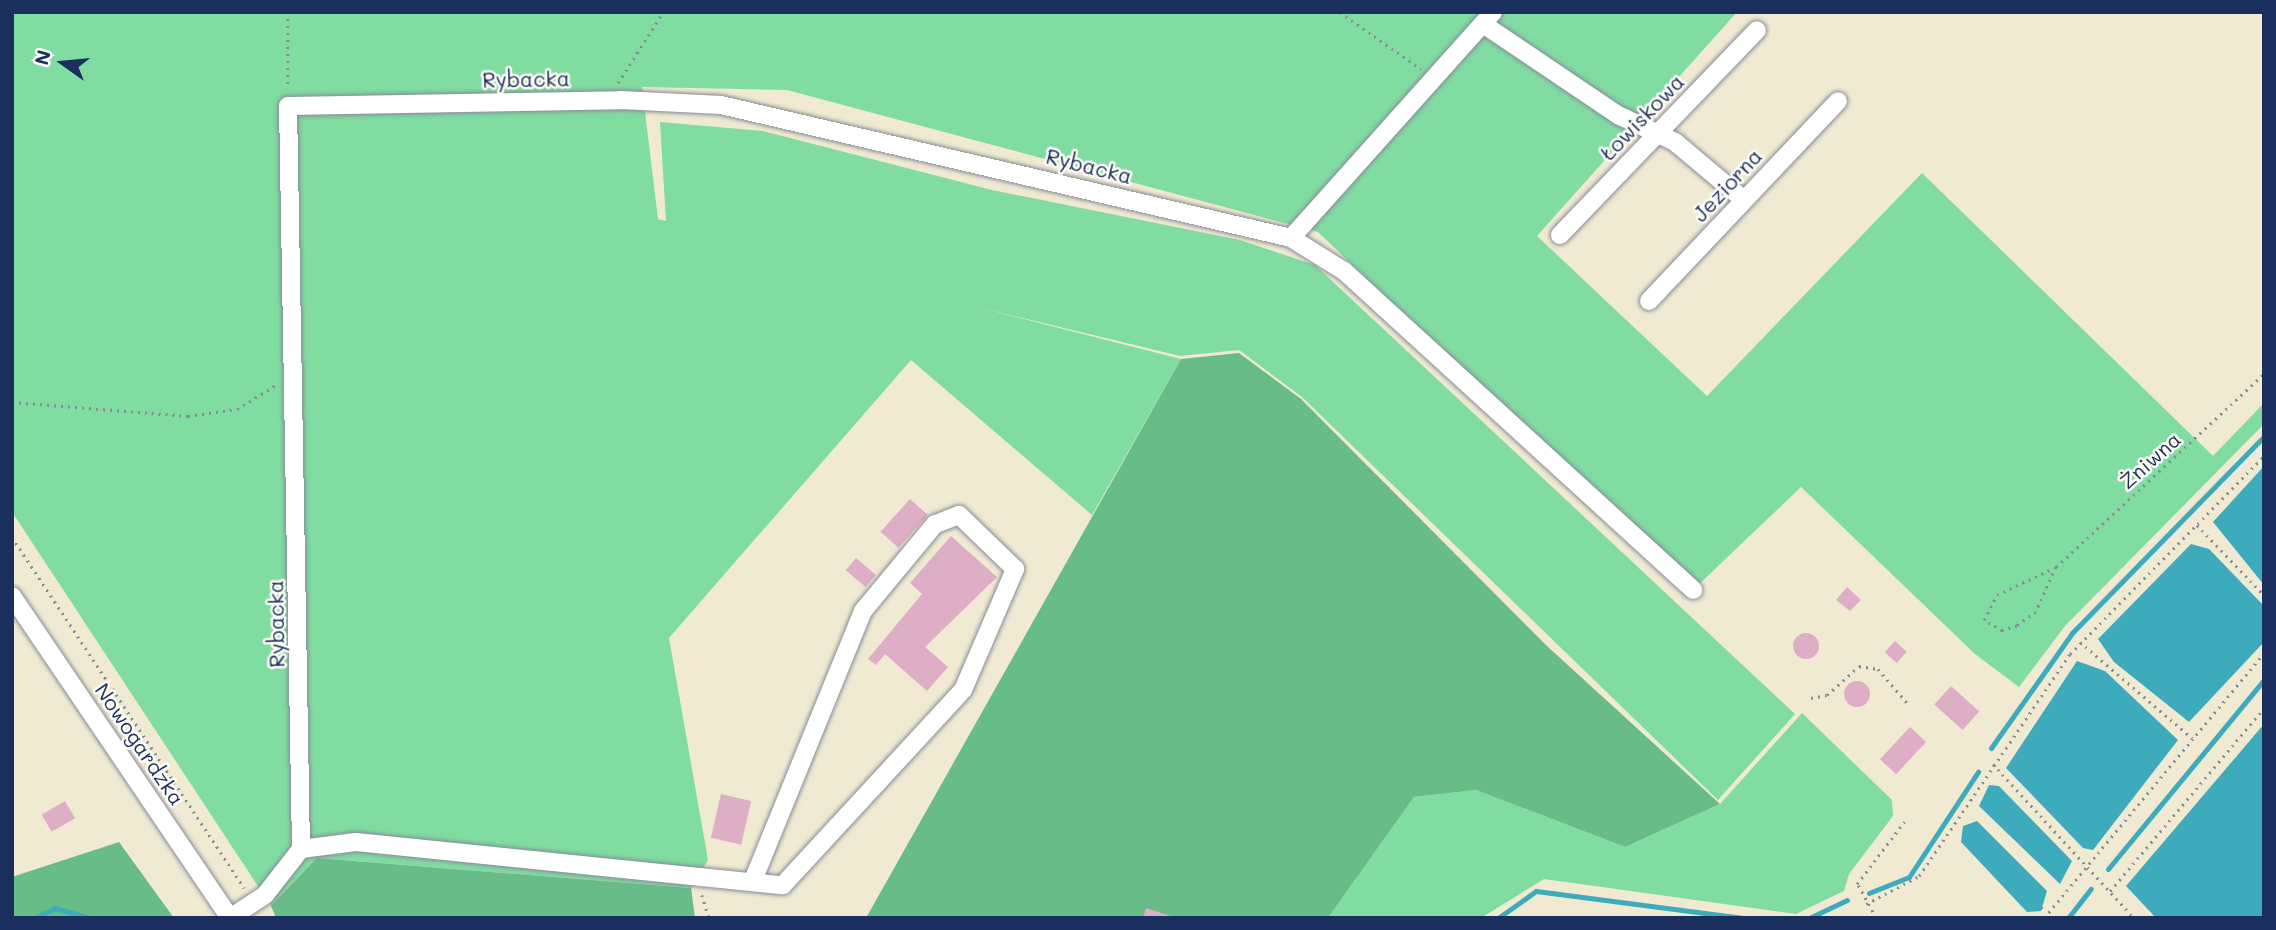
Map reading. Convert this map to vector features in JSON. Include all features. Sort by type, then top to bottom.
[{"type":"street","points":[[1291,237],[1488,18],[1656,135],[1675,142],[1744,200]]},
{"type":"street","name":"Łowiskowa","points":[[1560,235],[1757,30]]},
{"type":"street","name":"Rybacka","points":[[301,849],[288,106],[607,100],[784,115],[1291,237],[1344,271],[1693,590]]},
{"type":"street","name":"Jeziorna","points":[[1649,301],[1838,101]]},
{"type":"street","points":[[230,918],[254,902],[301,849],[356,842],[783,884],[963,690],[1015,569],[959,515],[935,524],[863,611],[752,880]]},
{"type":"street","name":"Nowogardzka","points":[[12,596],[230,918]]},
{"type":"path","points":[[288,12],[288,106]]},
{"type":"path","points":[[607,100],[663,12]]},
{"type":"path","points":[[1340,12],[1435,78]]},
{"type":"path","name":"Żniwna","points":[[2056,567],[2036,612],[2017,626],[2002,631],[1984,620],[1997,596],[2056,567],[2264,374]]},
{"type":"path","points":[[12,402],[188,416],[237,409],[260,400],[282,380]]},
{"type":"path","points":[[1866,904],[1908,888],[1919,876],[1993,764],[2080,642],[2264,456]]},
{"type":"path","points":[[2197,524],[2264,595]]},
{"type":"path","points":[[12,537],[254,902]]},
{"type":"path","points":[[2080,642],[2193,738]]},
{"type":"path","points":[[2044,918],[2264,653]]},
{"type":"path","points":[[1811,698],[1827,695],[1858,666],[1878,669],[1910,706]]},
{"type":"path","points":[[2110,891],[2264,708]]},
{"type":"path","points":[[1993,764],[2134,918]]},
{"type":"path","points":[[1876,918],[1857,884],[1904,822]]},
{"type":"path","points":[[2041,907],[2045,910]]},
{"type":"green space","points":[[12,12],[1737,12],[1537,236],[1707,396],[1922,173],[2213,456],[2264,403],[2264,424],[2065,626],[2019,687],[1975,654],[1801,487],[1693,590],[1318,232],[787,90],[642,87],[658,219],[666,221],[660,122],[763,131],[992,190],[1240,240],[1315,265],[1795,714],[1718,800],[1302,397],[1239,350],[1180,356],[977,307],[1181,359],[1092,515],[911,360],[669,638],[708,860],[691,888],[318,858],[271,906],[12,512]]},
{"type":"green space","points":[[1239,353],[1301,399],[1547,646],[1720,804],[1625,847],[1476,790],[1414,797],[1328,918],[866,918],[1181,359]]},
{"type":"green space","points":[[1802,713],[1892,800],[1893,816],[1849,874],[1844,891],[1796,914],[1544,879],[1481,918],[1328,918],[1414,797],[1476,790],[1625,847],[1720,804]]},
{"type":"green space","points":[[119,842],[174,918],[12,918],[12,877]]},
{"type":"green space","points":[[317,858],[691,888],[695,918],[276,918],[271,906]]},
{"type":"water","points":[[2264,466],[2264,585],[2213,522]]},
{"type":"water","points":[[2191,544],[2209,549],[2264,606],[2264,642],[2189,722],[2114,662],[2098,639]]},
{"type":"water","points":[[2077,661],[2105,671],[2178,740],[2093,850],[2083,848],[2006,768]]},
{"type":"water","points":[[2264,724],[2264,918],[2156,918],[2126,886]]},
{"type":"water","points":[[1989,785],[1999,786],[2072,861],[2060,884],[1979,806]]},
{"type":"water","points":[[1977,821],[2047,891],[2041,911],[2027,912],[1961,842],[1963,826]]},
{"type":"building","points":[[910,499],[928,515],[898,548],[881,532]]},
{"type":"building","points":[[951,536],[997,577],[925,647],[948,667],[927,691],[885,654],[876,665],[868,659],[922,594],[910,583]]},
{"type":"building","points":[[856,558],[876,575],[866,587],[846,570]]},
{"type":"building","points":[[1847,587],[1861,600],[1850,611],[1836,600]]},
{"type":"building","points":[[1806,633],[1815,637],[1819,646],[1815,655],[1806,659],[1797,655],[1793,646],[1797,637]]},
{"type":"building","points":[[1895,641],[1907,652],[1896,663],[1885,652]]},
{"type":"building","points":[[1857,681],[1866,685],[1870,694],[1866,703],[1857,707],[1848,703],[1844,694],[1848,685]]},
{"type":"building","points":[[1951,686],[1979,711],[1963,730],[1934,705]]},
{"type":"building","points":[[1910,727],[1926,742],[1896,774],[1880,759]]},
{"type":"building","points":[[721,794],[751,801],[741,845],[711,838]]},
{"type":"building","points":[[65,801],[75,818],[52,832],[42,814]]},
{"type":"building","points":[[1146,908],[1174,917],[1174,918],[1143,918]]},
{"type":"waterway","points":[[1991,748],[2072,633],[2264,436]]},
{"type":"waterway","points":[[2108,869],[2264,680]]},
{"type":"waterway","points":[[1869,893],[1909,877],[1978,772]]},
{"type":"waterway","points":[[2068,918],[2091,889]]},
{"type":"waterway","points":[[1498,918],[1536,891],[1743,918]]},
{"type":"waterway","points":[[1809,918],[1847,900]]},
{"type":"waterway","points":[[34,918],[55,908],[89,918]]}]
